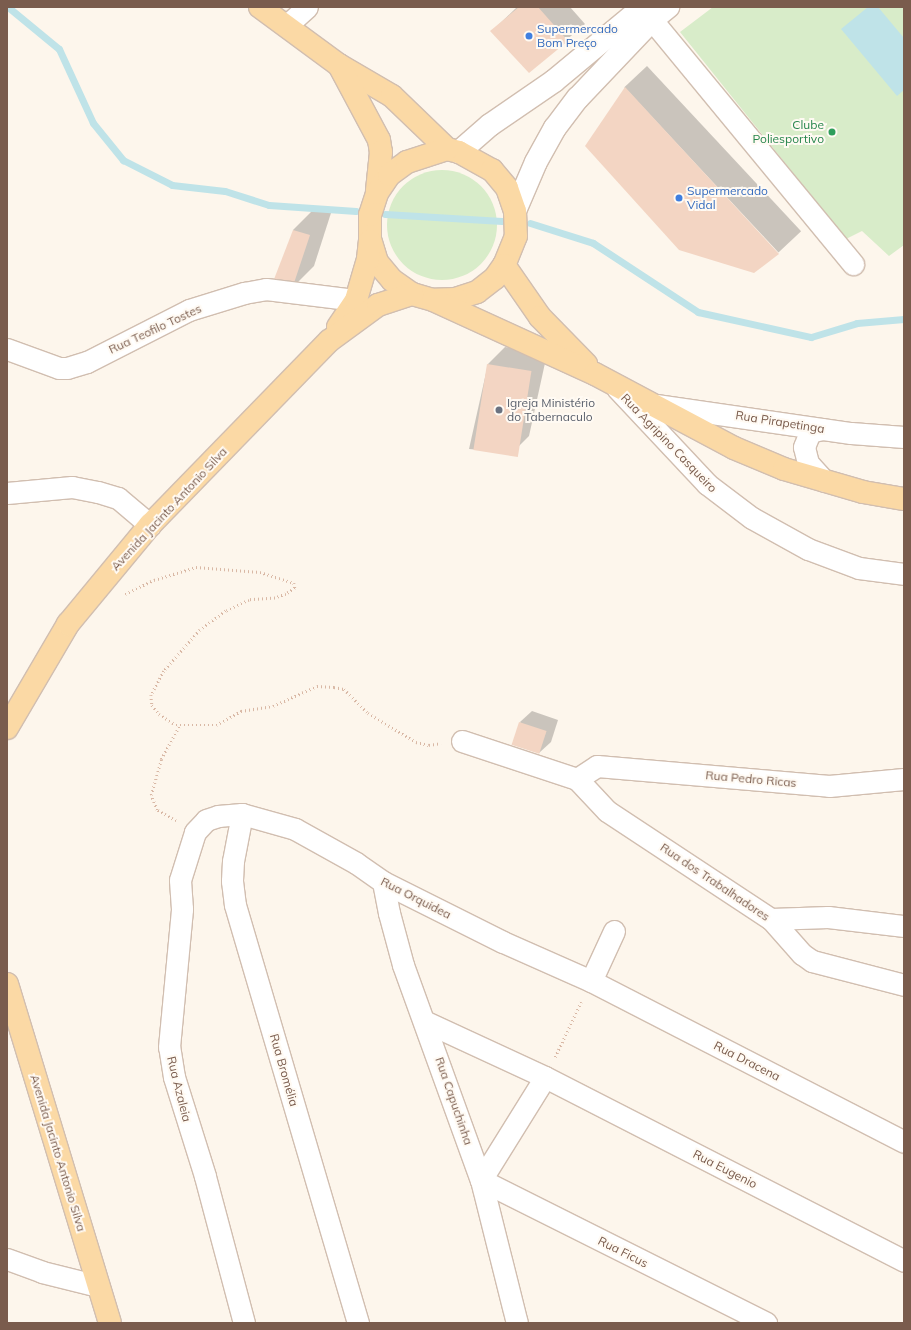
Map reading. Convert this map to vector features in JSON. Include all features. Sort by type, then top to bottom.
[{"type":"main road","points":[[260,7],[339,65],[392,96],[453,151],[492,170],[507,188],[516,211],[516,236],[504,265],[495,278],[477,292],[456,299],[433,300]]},
{"type":"main road","points":[[327,343],[356,300],[368,259],[370,215],[377,193],[381,152],[379,140],[339,65]]},
{"type":"main road","points":[[377,193],[389,175],[407,162],[453,151]]},
{"type":"main road","points":[[370,240],[382,268],[392,280],[412,294],[433,300],[603,378],[734,448],[784,469],[863,492],[904,499]]},
{"type":"main road","points":[[504,265],[540,318],[603,378]]},
{"type":"main road","points":[[327,343],[378,305],[412,294]]},
{"type":"main road","name":"Avenida Jacinto Antonio Silva","points":[[7,728],[68,624],[150,525],[327,343]]},
{"type":"main road","name":"Avenida Jacinto Antonio Silva","points":[[7,984],[110,1323]]},
{"type":"street","points":[[286,26],[307,7]]},
{"type":"street","points":[[453,151],[554,81],[651,10]]},
{"type":"street","points":[[516,211],[536,162],[555,128],[651,10]]},
{"type":"street","points":[[651,10],[853,264]]},
{"type":"street","name":"Rua Teofilo Tostes","points":[[7,349],[59,368],[67,368],[87,362],[189,310],[244,293],[266,289],[356,300]]},
{"type":"street","name":"Rua Agripino Casqueiro","points":[[603,378],[707,484],[752,518],[808,549],[859,568],[904,574]]},
{"type":"street","name":"Rua Pirapetinga","points":[[656,405],[822,429],[904,437]]},
{"type":"street","points":[[822,429],[810,432],[804,447],[808,463],[824,480]]},
{"type":"street","points":[[7,493],[72,486],[118,498],[150,525]]},
{"type":"street","points":[[462,741],[577,779]]},
{"type":"street","name":"Rua Pedro Ricas","points":[[577,779],[597,766],[829,786],[904,779]]},
{"type":"street","name":"Rua dos Trabalhadores","points":[[577,779],[607,810],[771,919],[802,954],[812,961],[904,985]]},
{"type":"street","name":"Rua Orquidea","points":[[195,832],[206,820],[218,816],[242,814],[295,829],[356,863],[383,882],[503,942],[591,981]]},
{"type":"street","name":"Rua Bromélia","points":[[242,814],[233,861],[232,882],[236,905],[358,1323]]},
{"type":"street","name":"Rua Azaleia","points":[[195,832],[180,880],[182,909],[169,1047],[174,1077],[204,1176],[244,1323]]},
{"type":"street","name":"Rua Capuchinha","points":[[383,882],[389,913],[403,965],[426,1022],[481,1180],[517,1323]]},
{"type":"street","points":[[771,919],[828,917],[904,926]]},
{"type":"street","points":[[591,981],[614,931]]},
{"type":"street","name":"Rua Dracena","points":[[591,981],[904,1142]]},
{"type":"street","name":"Rua Eugenio","points":[[426,1022],[545,1077],[904,1262]]},
{"type":"street","points":[[481,1180],[545,1077]]},
{"type":"street","name":"Rua Ficus","points":[[481,1180],[766,1323]]},
{"type":"street","points":[[7,1259],[42,1272],[98,1286]]},
{"type":"path","points":[[167,576],[184,569],[205,567],[260,572],[290,580],[295,588],[275,598],[249,600],[226,611],[200,630],[164,672],[151,695],[152,705],[159,714],[180,725],[216,725],[241,711],[273,706],[317,686],[334,687],[344,689],[352,694],[356,704],[368,713],[416,742],[429,745]]},
{"type":"path","points":[[180,725],[161,759],[150,795],[157,810],[195,832]]},
{"type":"path","points":[[545,1077],[591,981]]},
{"type":"green space","name":"Clube Poliesportivo","points":[[713,7],[904,7],[904,245],[889,256],[862,231],[846,239],[680,32]]},
{"type":"green space","points":[[442,170],[463,174],[473,179],[481,186],[488,194],[493,204],[497,225],[493,246],[488,256],[481,264],[473,271],[463,276],[442,280],[421,276],[411,271],[403,264],[396,256],[391,246],[387,225],[391,204],[396,194],[403,186],[411,179],[421,174]]},
{"type":"water","points":[[868,7],[878,7],[904,38],[904,90],[897,96],[841,29]]},
{"type":"building","name":"Supermercado Bom Preço","points":[[519,7],[538,7],[568,41],[529,73],[490,31]]},
{"type":"building","name":"Supermercado Vidal","points":[[625,87],[779,254],[754,273],[679,250],[585,146]]},
{"type":"building","points":[[293,230],[310,235],[292,289],[271,287]]},
{"type":"building","name":"Igreja Ministério do Tabernaculo","points":[[487,364],[531,371],[518,457],[473,450]]},
{"type":"building","points":[[519,722],[547,731],[539,754],[512,745]]},
{"type":"waterway","points":[[8,7],[59,49],[93,123],[123,160],[172,185],[225,191],[269,205],[356,211]]},
{"type":"waterway","points":[[385,214],[502,221]]},
{"type":"waterway","points":[[530,223],[593,243],[698,312],[811,337],[857,323],[904,319]]},
{"type":"place","name":"Supermercado Bom Preço","points":[[529,36]]},
{"type":"place","name":"Clube Poliesportivo","points":[[832,132]]},
{"type":"place","name":"Supermercado Vidal","points":[[679,198]]},
{"type":"place","name":"Igreja Ministério do Tabernaculo","points":[[499,410]]}]
